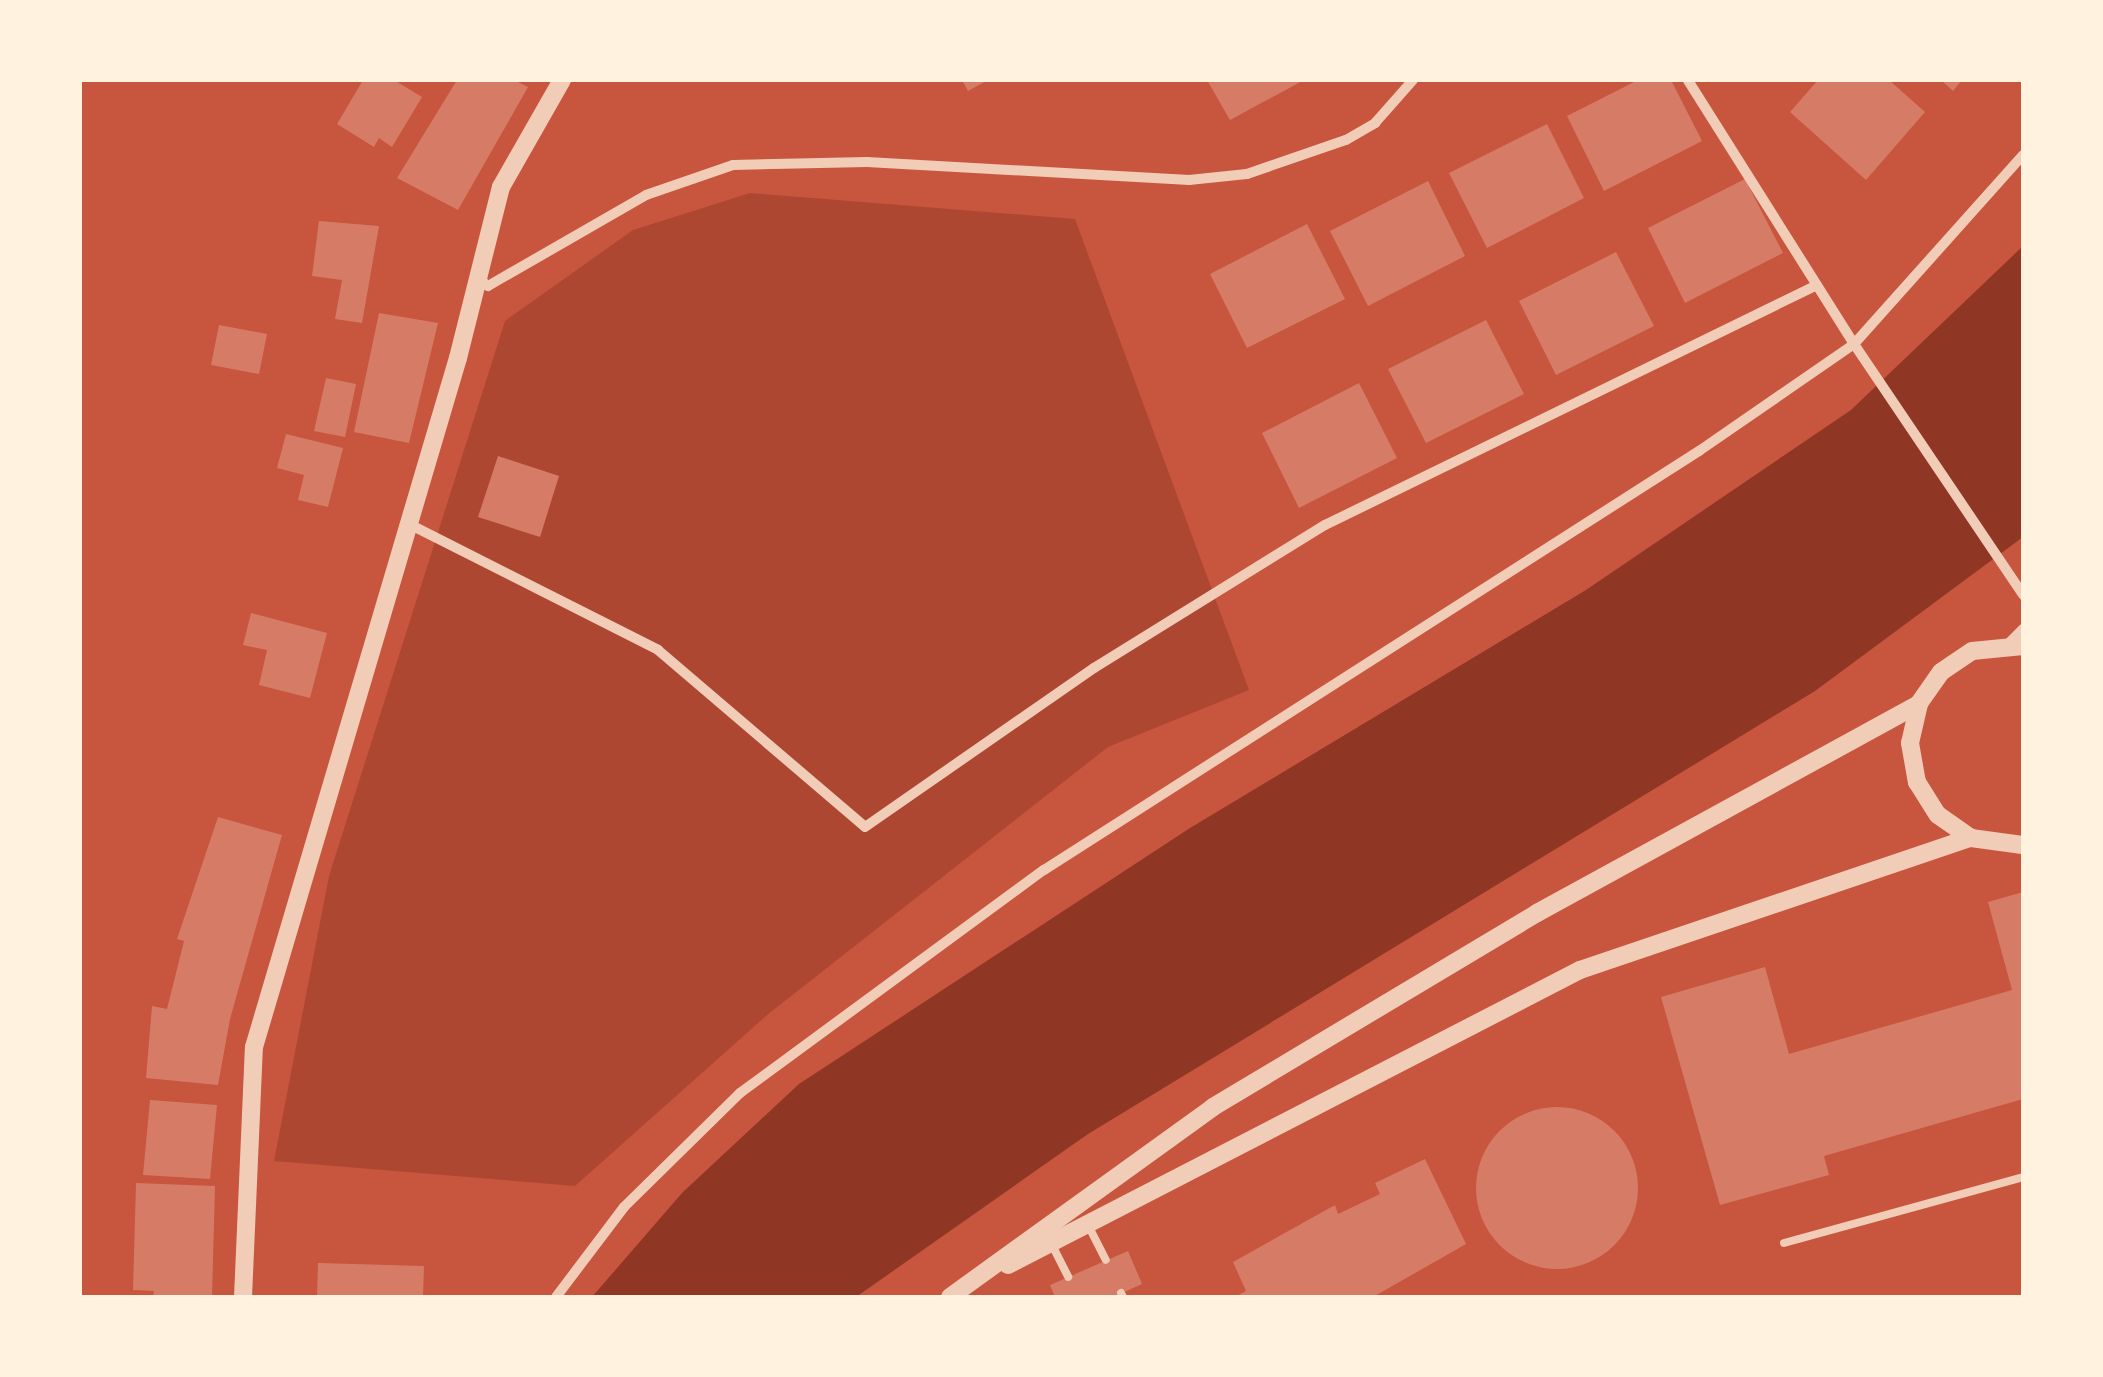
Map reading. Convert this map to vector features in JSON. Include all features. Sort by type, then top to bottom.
[{"type":"street","points":[[243,1297],[254,1048],[409,524],[500,186],[562,80]]},
{"type":"street","points":[[478,278],[488,286],[646,196],[733,164],[867,162],[1189,180],[1247,174],[1346,140],[1375,123],[1413,80]]},
{"type":"street","points":[[1688,80],[1869,372],[2023,596]]},
{"type":"street","points":[[556,1297],[624,1207],[740,1093],[1012,893],[1700,451],[1854,344],[2023,155]]},
{"type":"street","points":[[409,524],[658,650],[865,828],[1094,668],[1325,526],[1818,285]]},
{"type":"street","points":[[1971,838],[1938,816],[1917,782],[1910,742],[1919,704],[1940,672],[1972,651],[2016,644],[2023,629]]},
{"type":"street","points":[[952,1295],[1212,1106],[1536,913],[1919,704]]},
{"type":"street","points":[[952,1295],[1580,970],[1971,838],[2023,844]]},
{"type":"lane","points":[[1784,1243],[2023,1176]]},
{"type":"lane","points":[[1088,1225],[1106,1260]]},
{"type":"lane","points":[[1051,1242],[1068,1277]]},
{"type":"shaded area","points":[[750,193],[1075,219],[1249,690],[1108,747],[767,1015],[575,1186],[274,1161],[329,876],[505,321],[633,230]]},
{"type":"shaded area","points":[[2023,246],[2023,537],[1815,691],[1088,1134],[856,1297],[592,1297],[682,1193],[799,1084],[1190,828],[1586,590],[1851,410]]},
{"type":"building","points":[[363,80],[394,80],[422,97],[392,147],[379,138],[374,147],[337,124]]},
{"type":"building","points":[[457,80],[514,80],[528,87],[458,210],[397,178]]},
{"type":"building","points":[[962,80],[988,80],[968,91]]},
{"type":"building","points":[[1207,80],[1304,80],[1230,120]]},
{"type":"building","points":[[1638,80],[1671,80],[1702,141],[1604,191],[1567,116]]},
{"type":"building","points":[[1818,80],[1889,80],[1925,112],[1866,180],[1790,112]]},
{"type":"building","points":[[1941,80],[1962,80],[1953,91]]},
{"type":"building","points":[[1547,124],[1584,198],[1487,248],[1449,173]]},
{"type":"building","points":[[1745,179],[1783,253],[1685,303],[1648,228]]},
{"type":"building","points":[[1428,181],[1465,256],[1368,306],[1330,231]]},
{"type":"building","points":[[319,221],[379,226],[362,323],[335,319],[342,280],[312,276]]},
{"type":"building","points":[[1307,224],[1345,299],[1247,348],[1210,274]]},
{"type":"building","points":[[1616,252],[1654,326],[1556,375],[1519,301]]},
{"type":"building","points":[[379,313],[438,323],[409,443],[354,432]]},
{"type":"building","points":[[1486,320],[1524,394],[1426,443],[1388,369]]},
{"type":"building","points":[[219,325],[267,334],[259,374],[211,365]]},
{"type":"building","points":[[326,378],[356,384],[345,437],[314,431]]},
{"type":"building","points":[[1359,383],[1397,458],[1299,508],[1262,433]]},
{"type":"building","points":[[286,434],[343,448],[328,507],[298,500],[304,475],[277,468]]},
{"type":"building","points":[[498,456],[559,476],[540,537],[478,517]]},
{"type":"building","points":[[251,613],[327,633],[310,698],[259,685],[267,650],[243,645]]},
{"type":"building","points":[[218,817],[282,835],[230,1019],[218,1085],[146,1078],[152,1006],[167,1009],[184,941],[177,939]]},
{"type":"building","points":[[2023,892],[2023,1099],[1824,1156],[1829,1175],[1720,1205],[1661,997],[1765,967],[1789,1054],[2012,990],[1988,902]]},
{"type":"building","points":[[150,1100],[217,1105],[210,1179],[143,1175]]},
{"type":"building","points":[[1557,1107],[1588,1114],[1614,1131],[1631,1157],[1638,1188],[1631,1219],[1614,1245],[1588,1262],[1557,1269],[1526,1262],[1500,1245],[1483,1219],[1476,1188],[1483,1157],[1500,1131],[1526,1114]]},
{"type":"building","points":[[1425,1159],[1466,1244],[1373,1297],[1235,1297],[1246,1291],[1233,1262],[1335,1205],[1338,1214],[1380,1194],[1375,1183]]},
{"type":"building","points":[[136,1183],[215,1186],[212,1297],[153,1297],[154,1291],[133,1290]]},
{"type":"building","points":[[1128,1251],[1142,1284],[1113,1297],[1055,1297],[1050,1285]]},
{"type":"building","points":[[318,1263],[424,1266],[423,1297],[317,1297]]}]
